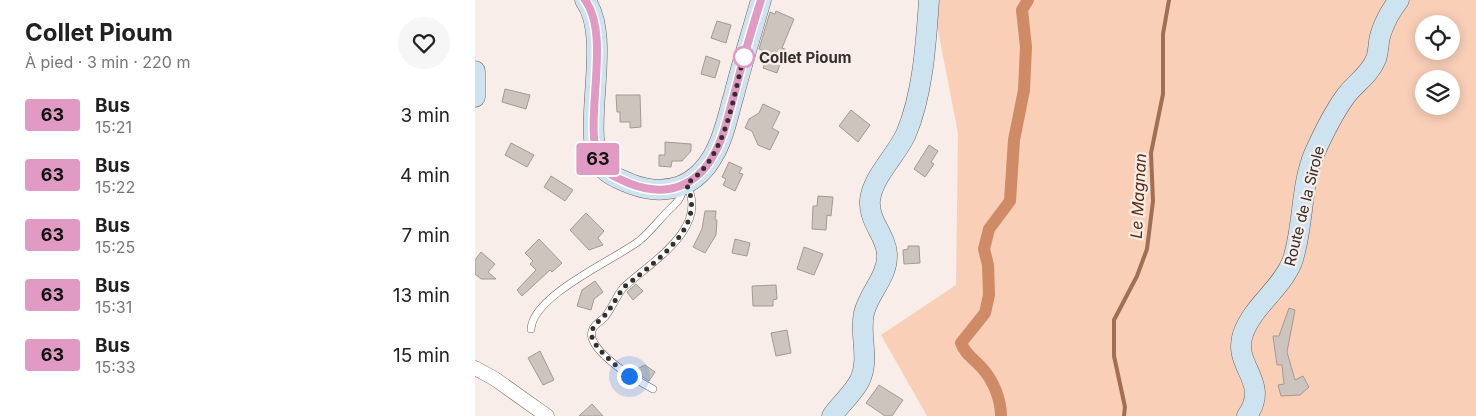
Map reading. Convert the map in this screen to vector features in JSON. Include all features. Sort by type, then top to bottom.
[{"type":"street","points":[[585,0],[590,7],[597,26],[596,153],[601,165],[616,178],[637,186],[663,190],[684,185],[694,178],[713,156],[761,0]]},
{"type":"street","points":[[832,416],[859,382],[863,372],[865,352],[862,330],[864,312],[883,277],[887,261],[887,252],[871,214],[870,201],[874,189],[899,148],[908,128],[919,79],[929,0]]},
{"type":"street","name":"Route de la Sirole","points":[[1247,416],[1255,405],[1257,391],[1241,351],[1243,335],[1251,317],[1286,274],[1296,247],[1313,157],[1326,127],[1346,96],[1368,74],[1377,58],[1381,33],[1391,10],[1399,0]]},
{"type":"street","points":[[475,71],[475,97]]},
{"type":"street","points":[[475,368],[495,379],[547,416]]},
{"type":"lane","points":[[531,329],[535,316],[544,305],[600,263],[640,240],[680,198],[684,185]]},
{"type":"lane","points":[[653,389],[629,376],[612,362],[593,340],[591,334],[594,326],[616,302],[622,289],[682,235],[691,208],[690,194],[684,185]]},
{"type":"shaded area","points":[[932,0],[1476,0],[1476,416],[927,416],[881,335],[956,285],[958,133]]},
{"type":"building","points":[[776,11],[794,19],[782,48],[785,49],[777,73],[763,68],[765,63],[759,61],[762,50],[759,49],[770,12],[775,14]]},
{"type":"building","points":[[717,21],[731,25],[726,43],[711,38]]},
{"type":"building","points":[[706,56],[720,61],[715,78],[701,74]]},
{"type":"building","points":[[505,89],[530,95],[526,109],[502,102]]},
{"type":"building","points":[[616,95],[640,95],[641,127],[630,128],[630,122],[620,122],[620,112],[617,112]]},
{"type":"building","points":[[763,104],[780,112],[772,128],[779,132],[770,150],[758,145],[752,131],[745,128],[749,119],[759,113]]},
{"type":"building","points":[[851,110],[870,125],[858,142],[839,126]]},
{"type":"building","points":[[665,142],[691,144],[691,151],[682,161],[672,161],[671,167],[659,166],[659,155],[665,155]]},
{"type":"building","points":[[511,143],[534,155],[527,167],[505,155]]},
{"type":"building","points":[[929,145],[938,151],[931,162],[934,164],[925,177],[914,169]]},
{"type":"building","points":[[729,162],[742,168],[739,173],[743,174],[735,191],[723,185],[726,179],[722,177]]},
{"type":"building","points":[[551,176],[573,190],[565,201],[544,187]]},
{"type":"building","points":[[818,196],[833,197],[831,216],[827,215],[826,230],[812,229],[813,206],[817,206]]},
{"type":"building","points":[[705,211],[716,211],[715,220],[717,220],[716,235],[705,253],[693,247],[702,229]]},
{"type":"building","points":[[586,213],[604,231],[598,238],[603,245],[589,250],[570,230]]},
{"type":"building","points":[[539,239],[562,263],[552,272],[550,270],[522,296],[517,290],[536,270],[530,264],[533,261],[525,253]]},
{"type":"building","points":[[735,239],[750,243],[747,256],[732,253]]},
{"type":"building","points":[[908,246],[919,246],[920,263],[904,264],[903,250],[908,249]]},
{"type":"building","points":[[804,247],[823,254],[814,275],[797,269]]},
{"type":"building","points":[[481,252],[495,264],[488,272],[496,279],[481,279],[475,274],[475,260]]},
{"type":"building","points":[[595,281],[603,292],[594,299],[591,310],[577,306],[582,290]]},
{"type":"building","points":[[636,284],[643,291],[633,300],[627,292]]},
{"type":"building","points":[[776,285],[777,299],[773,300],[773,306],[753,306],[752,286]]},
{"type":"building","points":[[1289,308],[1295,310],[1287,352],[1295,380],[1303,376],[1309,387],[1300,395],[1281,396],[1278,385],[1284,384],[1282,365],[1277,365],[1273,336],[1279,336]]},
{"type":"building","points":[[787,330],[791,353],[776,356],[771,333]]},
{"type":"building","points":[[540,351],[554,380],[543,385],[528,358]]},
{"type":"building","points":[[645,365],[655,372],[649,381],[633,371]]},
{"type":"building","points":[[879,385],[903,400],[892,416],[885,416],[866,403]]},
{"type":"building","points":[[592,404],[603,416],[579,416]]},
{"type":"waterway","points":[[1001,416],[1000,403],[993,384],[961,343],[985,313],[989,295],[988,265],[984,249],[989,229],[1010,201],[1014,140],[1024,90],[1026,47],[1022,10],[1028,0]]},
{"type":"waterway","name":"Le Magnan","points":[[1124,416],[1125,407],[1114,356],[1114,320],[1137,276],[1147,249],[1153,201],[1151,153],[1163,94],[1163,34],[1169,0]]},
{"type":"bus line","name":"63","points":[[585,0],[590,7],[597,26],[596,153],[601,165],[616,178],[654,190],[672,189],[686,184],[701,171],[713,156],[723,133],[761,0]]},
{"type":"place","name":"Collet Pioum","points":[[744,57]]},
{"type":"route","points":[[629,376],[612,362],[593,340],[591,334],[594,326],[604,318],[616,302],[622,289],[666,252],[682,235],[688,223],[691,208],[691,198],[686,184],[701,171],[713,156],[723,133],[745,52],[744,57]]}]
